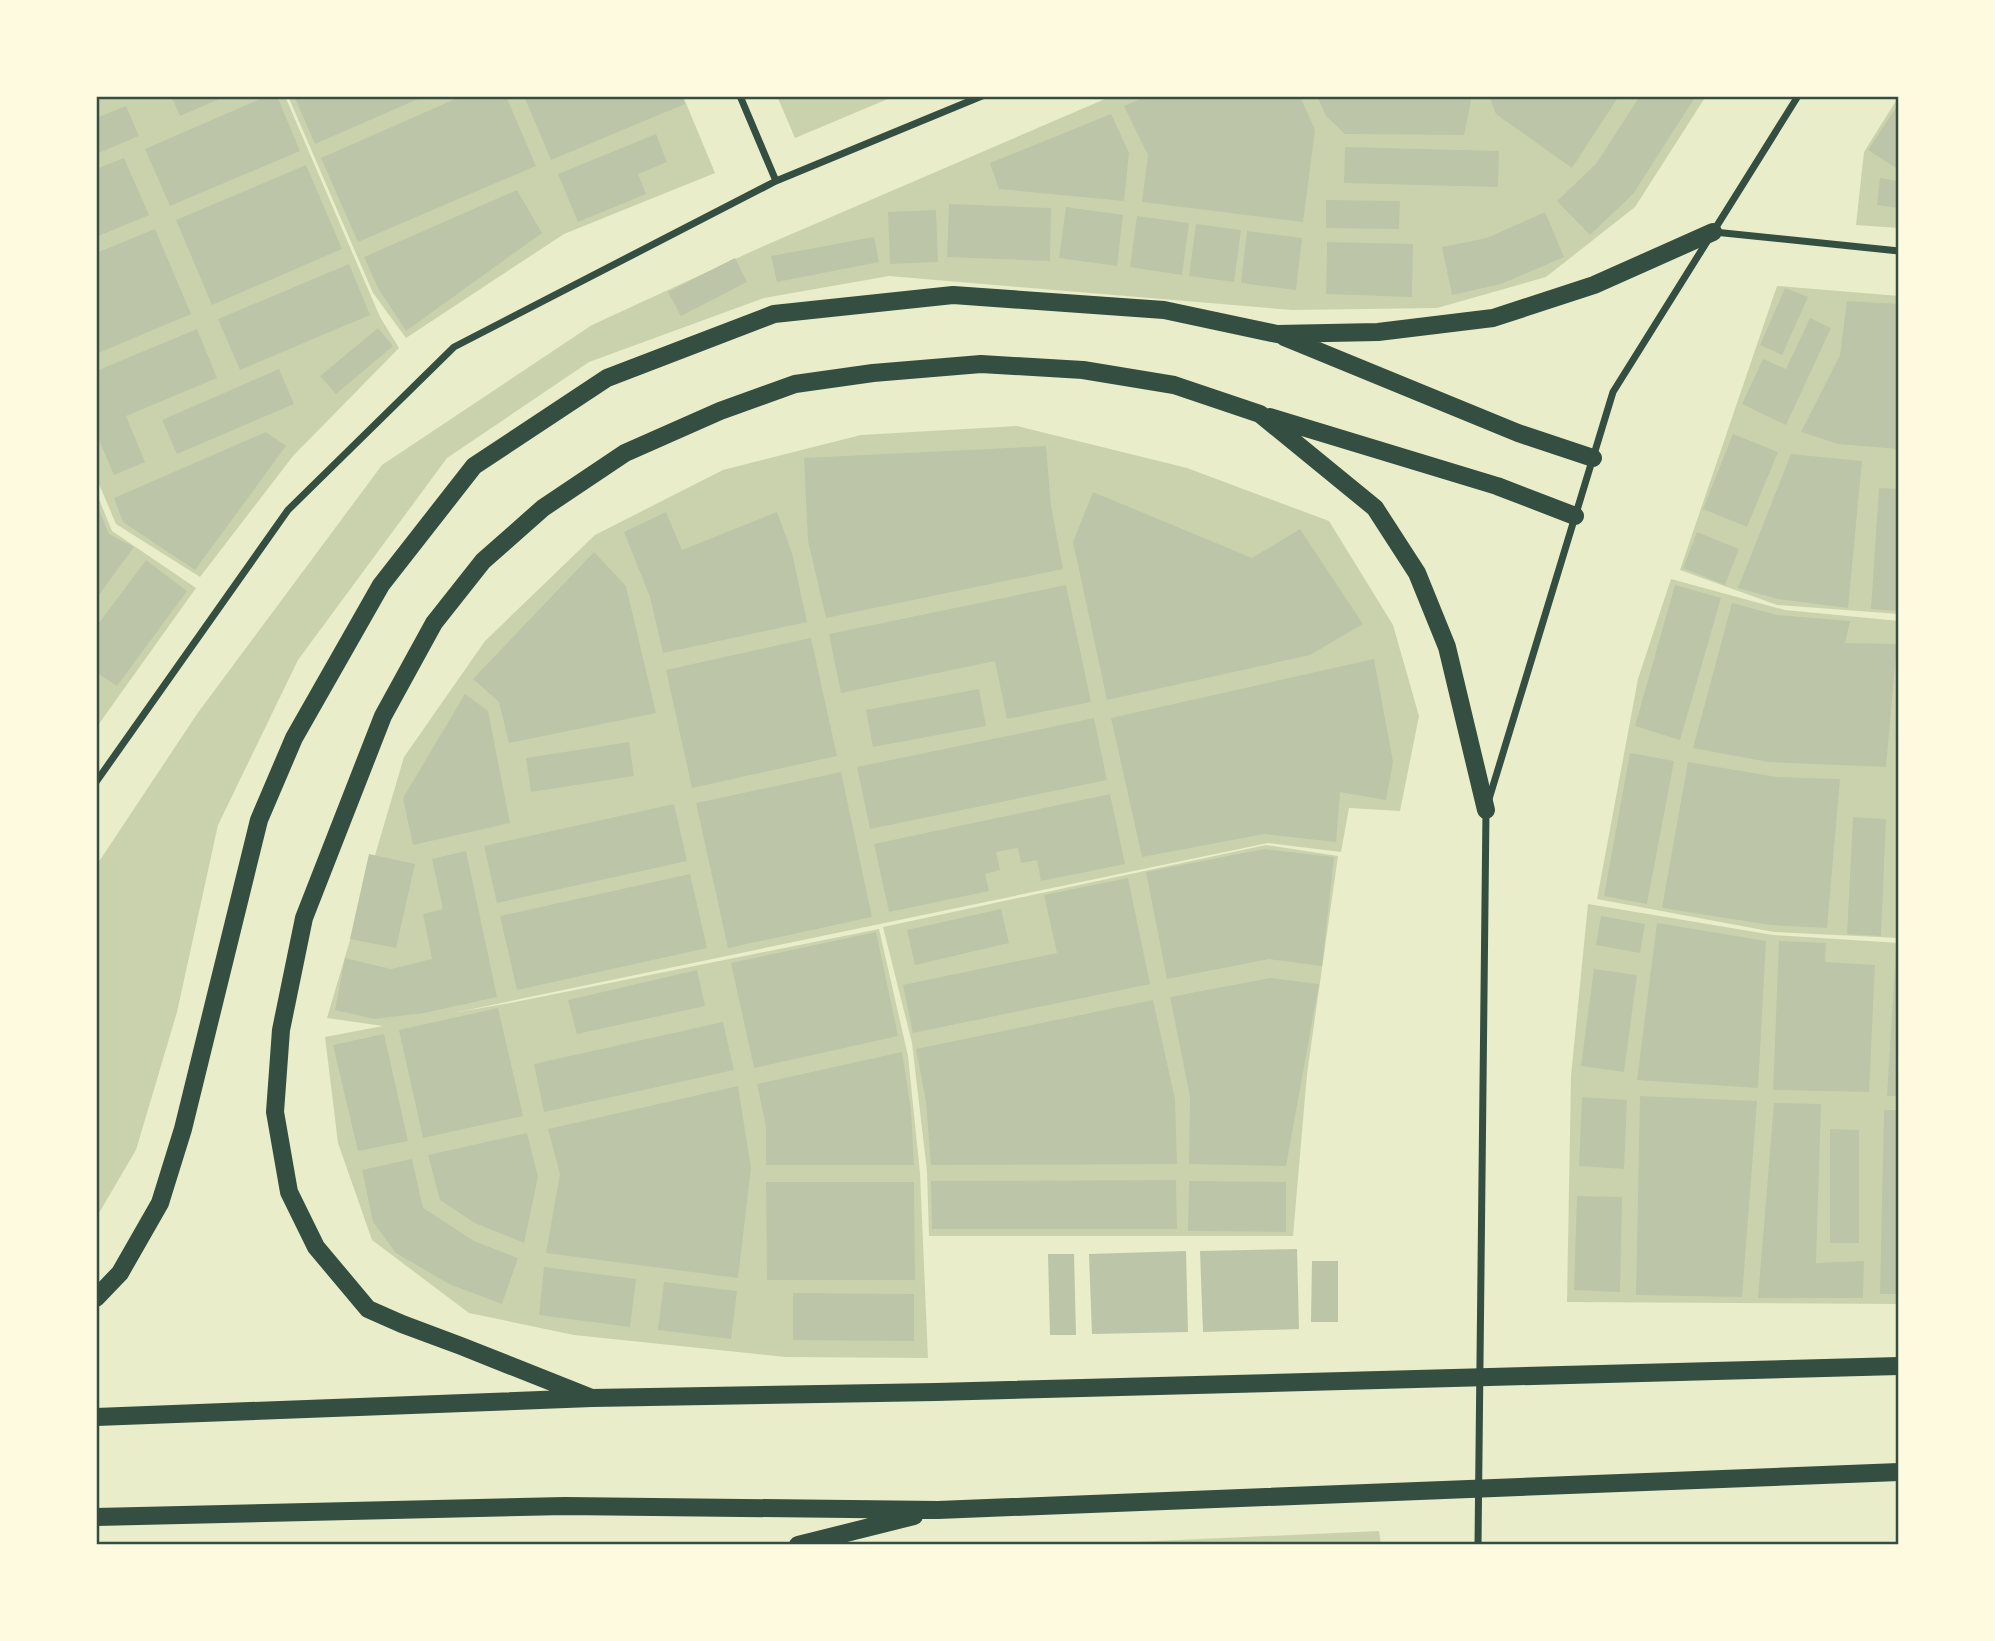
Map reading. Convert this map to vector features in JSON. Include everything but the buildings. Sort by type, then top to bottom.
[{"type":"main road","points":[[1277,334],[1378,332],[1493,318],[1594,285],[1713,232]]},
{"type":"main road","points":[[96,1297],[120,1273],[160,1203],[183,1129],[259,820],[294,738],[381,585],[474,466],[607,378],[774,314],[953,295],[1164,310],[1277,334],[1518,433],[1593,458]]},
{"type":"main road","points":[[592,1398],[402,1324],[368,1308],[316,1247],[289,1192],[275,1112],[281,1030],[304,918],[383,716],[434,623],[483,561],[543,508],[615,459],[720,411],[795,384],[873,373],[981,364],[1083,370],[1174,385],[1497,486],[1575,516]]},
{"type":"main road","points":[[1260,414],[1375,508],[1416,573],[1447,647],[1486,810]]},
{"type":"main road","points":[[96,1417],[592,1398],[936,1392],[1899,1366]]},
{"type":"main road","points":[[96,1517],[565,1506],[938,1510],[1899,1472]]},
{"type":"main road","points":[[798,1545],[938,1510]]},
{"type":"street","points":[[740,96],[776,181]]},
{"type":"street","points":[[96,782],[288,510],[454,347],[776,181],[982,96]]},
{"type":"street","points":[[1478,1545],[1486,810],[1613,392],[1798,96]]},
{"type":"street","points":[[1713,232],[1899,251]]},
{"type":"green space","points":[[96,96],[285,96],[380,317],[399,348],[293,456],[200,577],[116,524],[96,477]]},
{"type":"green space","points":[[288,96],[683,96],[715,173],[564,234],[406,338],[373,293]]},
{"type":"green space","points":[[777,96],[895,96],[795,138]]},
{"type":"green space","points":[[1112,96],[1706,96],[1635,207],[1546,277],[1437,308],[1292,310],[889,276],[764,298],[589,362],[447,458],[298,660],[218,825],[177,1012],[136,1150],[96,1218],[96,863],[197,714],[382,465],[592,325],[757,249]]},
{"type":"green space","points":[[1899,96],[1899,228],[1856,225],[1864,152]]},
{"type":"green space","points":[[1777,286],[1899,296],[1899,614],[1777,605],[1680,570]]},
{"type":"green space","points":[[1017,426],[1187,468],[1329,521],[1393,625],[1419,716],[1400,811],[1349,808],[1341,852],[1268,843],[458,1012],[879,929],[908,1056],[920,1173],[928,1358],[785,1357],[574,1335],[469,1313],[372,1240],[338,1143],[325,1037],[383,1026],[327,1018],[404,757],[485,641],[595,535],[723,470],[861,435]]},
{"type":"green space","points":[[96,492],[112,531],[196,588],[96,728]]},
{"type":"green space","points":[[1671,579],[1785,610],[1899,621],[1899,938],[1774,932],[1597,899],[1638,679]]},
{"type":"green space","points":[[1266,845],[1338,856],[1307,1074],[1293,1236],[929,1236],[927,1171],[912,1043],[883,927]]},
{"type":"green space","points":[[1588,904],[1773,935],[1899,943],[1899,1304],[1567,1302],[1571,1076]]},
{"type":"green space","points":[[1379,1531],[1381,1545],[1090,1545],[1090,1544]]}]
